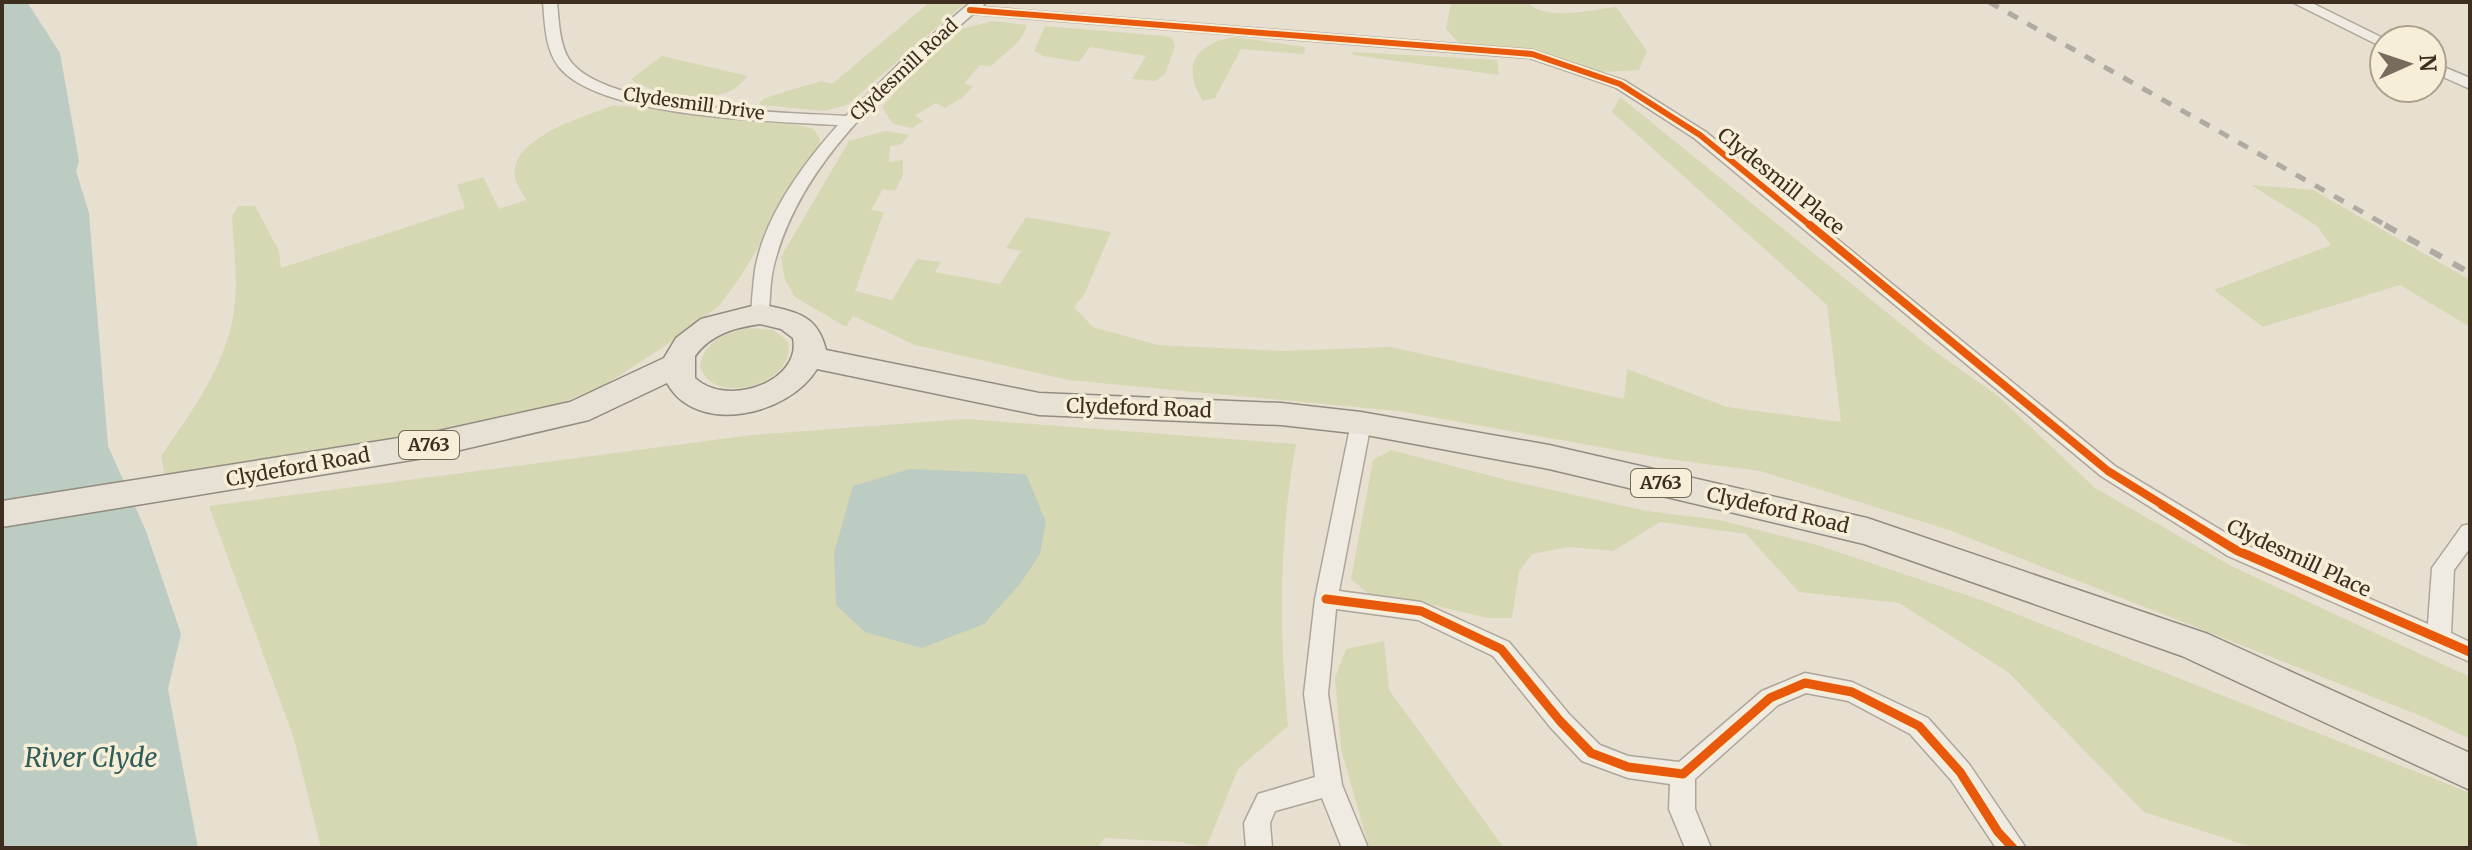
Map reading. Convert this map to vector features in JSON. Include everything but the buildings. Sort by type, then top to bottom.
[{"type":"main road","name":"Clydeford Road","points":[[2,514],[430,445],[578,412],[677,365],[684,349],[697,335],[727,320],[760,314],[795,322],[806,331],[812,343],[810,357],[1039,404],[1281,414],[1361,423],[1549,457],[1867,531],[2195,645],[2470,772]]},
{"type":"main road","points":[[677,365],[678,379],[686,391],[702,400],[734,403],[768,396],[788,385],[802,372],[810,357]]},
{"type":"street","name":"Clydesmill Drive","points":[[550,2],[553,35],[565,66],[604,89],[664,103],[848,121]]},
{"type":"street","points":[[2299,2],[2368,36]]},
{"type":"street","name":"Clydesmill Road","points":[[760,314],[758,285],[766,251],[798,190],[848,121],[974,6]]},
{"type":"street","name":"Clydesmill Place","points":[[974,6],[1532,54],[1620,84],[1700,135],[2108,471],[2236,550],[2470,652]]},
{"type":"street","points":[[2448,74],[2470,84]]},
{"type":"street","points":[[1355,848],[1329,785],[1316,694],[1326,599],[1361,423]]},
{"type":"street","points":[[2439,638],[2443,568],[2470,532]]},
{"type":"street","points":[[1326,599],[1421,611],[1501,649],[1560,721],[1591,753],[1628,767],[1683,774]]},
{"type":"street","points":[[1698,848],[1682,809],[1683,774],[1770,698],[1805,683],[1852,692],[1919,726],[1960,772],[1998,832],[2013,848]]},
{"type":"street","points":[[1259,848],[1257,823],[1267,802],[1329,785]]},
{"type":"green space","points":[[930,2],[966,2],[847,105],[824,111],[759,103],[765,98],[821,81],[832,84]]},
{"type":"green space","points":[[1451,2],[1526,2],[1546,12],[1557,13],[1616,7],[1647,51],[1639,70],[1600,72],[1530,52],[1459,43],[1446,29]]},
{"type":"green space","points":[[992,21],[1027,25],[1017,42],[991,66],[980,65],[964,84],[973,86],[963,97],[945,108],[936,103],[915,115],[923,121],[912,128],[893,124],[882,107],[917,67],[962,29]]},
{"type":"green space","points":[[1045,26],[1164,36],[1172,38],[1175,46],[1165,74],[1155,81],[1132,79],[1146,56],[1090,47],[1079,62],[1043,56],[1034,51]]},
{"type":"green space","points":[[1234,37],[1305,47],[1304,54],[1241,49],[1215,98],[1203,101],[1193,77],[1196,58],[1210,45]]},
{"type":"green space","points":[[1352,52],[1497,60],[1499,75],[1353,55]]},
{"type":"green space","points":[[662,56],[748,76],[736,88],[711,96],[666,93],[631,79]]},
{"type":"green space","points":[[1620,97],[1937,353],[1998,396],[2095,488],[2231,566],[2470,677],[2470,739],[2421,716],[1949,530],[1760,471],[1667,459],[1398,411],[1068,380],[915,345],[853,316],[846,327],[795,297],[785,280],[781,257],[849,141],[885,131],[909,135],[902,144],[890,146],[889,162],[903,160],[903,175],[895,191],[883,189],[871,210],[884,212],[855,291],[892,300],[917,259],[941,262],[935,272],[1000,284],[1021,251],[1006,248],[1026,217],[1111,232],[1084,295],[1074,307],[1093,327],[1158,345],[1281,351],[1391,347],[1624,399],[1627,369],[1727,407],[1841,422],[1827,305],[1612,112]]},
{"type":"green space","points":[[614,105],[797,125],[814,129],[820,139],[819,147],[739,279],[718,307],[606,384],[536,414],[453,435],[170,477],[164,473],[161,456],[208,384],[232,323],[236,281],[232,216],[238,206],[255,206],[279,251],[281,268],[465,208],[457,185],[483,177],[499,209],[526,200],[515,178],[516,164],[524,151],[551,131]]},
{"type":"green space","points":[[2251,185],[2313,190],[2470,280],[2470,327],[2400,285],[2263,327],[2214,290],[2331,245],[2317,226]]},
{"type":"green space","points":[[748,328],[773,330],[788,342],[787,357],[780,370],[752,386],[720,386],[707,379],[700,366],[706,350],[724,336]]},
{"type":"green space","points":[[965,419],[1296,444],[1286,514],[1282,585],[1288,726],[1238,769],[1206,848],[1181,842],[1104,838],[1097,848],[321,848],[294,739],[209,506],[752,435]]},
{"type":"green space","points":[[1391,450],[1647,511],[1720,520],[1817,545],[1981,600],[2470,793],[2470,848],[2255,848],[2144,812],[2008,672],[1899,603],[1799,592],[1746,534],[1660,522],[1613,551],[1570,547],[1532,554],[1519,572],[1512,618],[1488,618],[1412,600],[1370,595],[1351,579],[1373,460]]},
{"type":"green space","points":[[1384,641],[1389,690],[1504,848],[1369,848],[1341,749],[1335,678],[1346,649]]},
{"type":"water","name":"River Clyde","points":[[2,2],[27,2],[60,53],[79,161],[76,171],[89,213],[108,446],[146,531],[181,634],[168,689],[198,848],[2,848]]},
{"type":"water","points":[[910,469],[1026,474],[1046,522],[1040,554],[1020,584],[984,624],[922,648],[865,632],[836,605],[834,553],[853,486]]},
{"type":"railway","points":[[1989,2],[2389,227]]},
{"type":"railway","points":[[2385,225],[2470,273]]},
{"type":"cycle path","points":[[970,10],[1532,54],[1620,84],[1700,135],[2108,471],[2236,550],[2470,652]]},
{"type":"cycle path","points":[[1326,599],[1421,611],[1501,649],[1560,721],[1591,753],[1628,767],[1683,774],[1770,698],[1805,683],[1852,692],[1919,726],[1960,772],[1998,832],[2013,848]]}]
